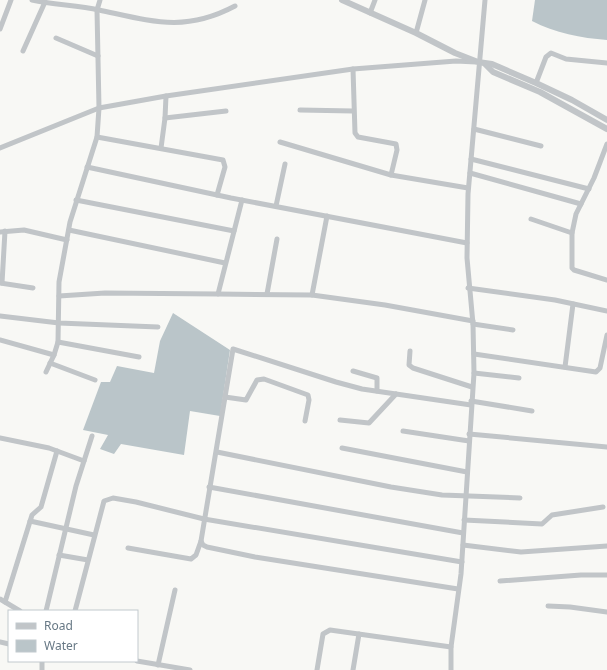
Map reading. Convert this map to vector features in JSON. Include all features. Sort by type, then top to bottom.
[{"type":"street","points":[[0,29],[11,0]]},
{"type":"street","points":[[32,0],[98,10],[149,22],[174,24],[218,15],[235,6]]},
{"type":"street","points":[[46,372],[58,342],[59,282],[69,230],[76,200],[97,137],[99,108],[98,10],[100,0]]},
{"type":"street","points":[[342,0],[416,33],[455,53],[482,63],[493,72],[540,92],[607,129]]},
{"type":"street","points":[[370,13],[375,0]]},
{"type":"street","points":[[416,33],[425,0]]},
{"type":"street","points":[[451,670],[451,647],[462,562],[474,373],[473,323],[468,288],[468,188],[482,63],[485,0]]},
{"type":"street","points":[[23,52],[45,2]]},
{"type":"street","points":[[56,38],[98,56]]},
{"type":"street","points":[[536,82],[546,57],[551,53],[566,59],[607,63]]},
{"type":"street","points":[[0,148],[99,108],[166,96],[353,69],[456,61],[492,64],[536,82],[607,120]]},
{"type":"street","points":[[353,69],[353,111],[356,136],[396,144],[397,150],[392,175]]},
{"type":"street","points":[[161,148],[166,118],[166,96]]},
{"type":"street","points":[[300,110],[353,111]]},
{"type":"street","points":[[166,118],[226,111]]},
{"type":"street","points":[[474,129],[541,146]]},
{"type":"street","points":[[97,137],[161,148],[225,162],[217,195]]},
{"type":"street","points":[[280,142],[392,175],[468,188]]},
{"type":"street","points":[[607,144],[589,189],[576,214],[572,233],[572,268],[584,274],[607,280]]},
{"type":"street","points":[[471,158],[589,189]]},
{"type":"street","points":[[276,206],[285,164]]},
{"type":"street","points":[[87,167],[217,195],[467,243]]},
{"type":"street","points":[[470,173],[581,204]]},
{"type":"street","points":[[76,200],[234,231]]},
{"type":"street","points":[[218,294],[242,200]]},
{"type":"street","points":[[312,295],[327,216]]},
{"type":"street","points":[[531,219],[572,233]]},
{"type":"street","points":[[33,288],[1,283],[2,232],[24,230],[67,240]]},
{"type":"street","points":[[69,230],[225,263]]},
{"type":"street","points":[[267,294],[277,239]]},
{"type":"street","points":[[468,288],[555,300],[607,311]]},
{"type":"street","points":[[59,296],[105,293],[312,295],[385,305],[513,330]]},
{"type":"street","points":[[565,367],[573,304]]},
{"type":"street","points":[[0,316],[59,323],[158,327]]},
{"type":"street","points":[[474,354],[592,372],[598,371],[607,337]]},
{"type":"street","points":[[0,340],[54,355]]},
{"type":"street","points":[[58,342],[139,357]]},
{"type":"street","points":[[128,548],[191,559],[196,555],[201,541],[217,452],[232,351],[236,349],[336,382],[377,391],[532,411]]},
{"type":"street","points":[[410,351],[409,365],[413,368],[472,387]]},
{"type":"street","points":[[50,363],[95,380]]},
{"type":"street","points":[[353,371],[377,378],[377,391]]},
{"type":"street","points":[[474,373],[518,378]]},
{"type":"street","points":[[225,397],[246,400],[257,380],[264,379],[308,395],[309,400],[305,421]]},
{"type":"street","points":[[340,420],[369,424],[396,394]]},
{"type":"street","points":[[404,431],[469,441]]},
{"type":"street","points":[[470,434],[607,446]]},
{"type":"street","points":[[46,610],[66,528],[92,436]]},
{"type":"street","points":[[0,438],[57,451],[84,461]]},
{"type":"street","points":[[342,448],[467,472]]},
{"type":"street","points":[[18,610],[3,601],[30,521],[34,512],[41,506],[57,451]]},
{"type":"street","points":[[217,452],[392,487],[442,494],[520,498]]},
{"type":"street","points":[[210,487],[464,533]]},
{"type":"street","points":[[75,610],[104,501],[112,498],[136,502],[204,519],[462,562]]},
{"type":"street","points":[[464,520],[542,524],[552,515],[603,507]]},
{"type":"street","points":[[30,521],[94,535]]},
{"type":"street","points":[[201,541],[203,545],[208,547],[255,557],[458,589]]},
{"type":"street","points":[[463,545],[521,552],[607,546]]},
{"type":"street","points":[[59,555],[88,560]]},
{"type":"street","points":[[500,581],[581,575],[607,575]]},
{"type":"street","points":[[158,665],[175,590]]},
{"type":"street","points":[[548,606],[577,607],[607,612]]},
{"type":"street","points":[[317,670],[322,640],[326,631],[335,630],[451,647]]},
{"type":"street","points":[[353,670],[359,634]]},
{"type":"street","points":[[138,661],[190,670]]},
{"type":"water","points":[[535,0],[607,0],[607,40],[568,34],[550,29],[532,21]]},
{"type":"water","points":[[173,313],[230,350],[220,416],[190,411],[184,455],[121,444],[114,454],[100,449],[108,435],[83,430],[101,382],[110,382],[117,366],[154,373],[160,341]]}]
